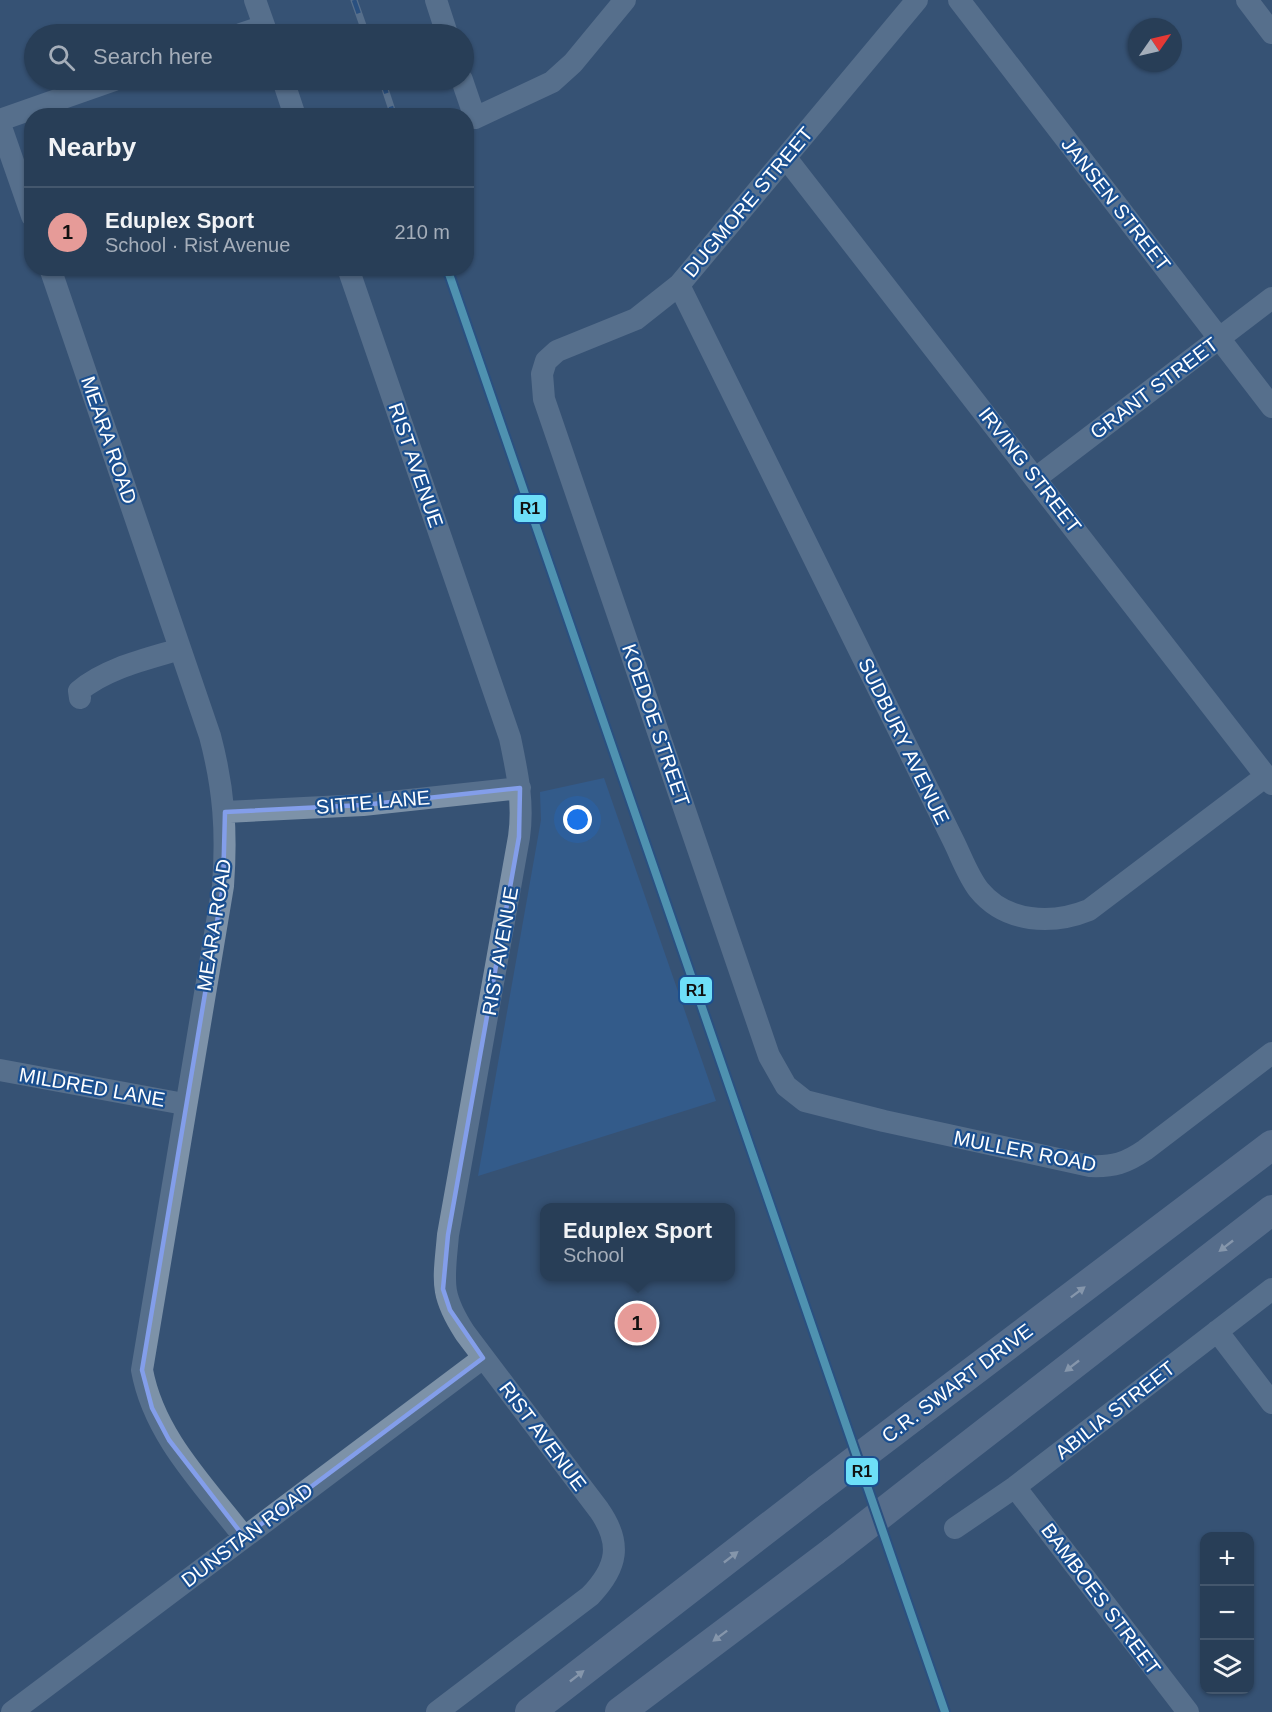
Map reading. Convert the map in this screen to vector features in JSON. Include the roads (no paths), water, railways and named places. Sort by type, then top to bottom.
[{"type":"main road","name":"C.R. SWART DRIVE","points":[[531,1712],[914,1416],[1272,1145]]},
{"type":"main road","points":[[620,1712],[834,1551],[1272,1210]]},
{"type":"street","points":[[255,0],[264,24]]},
{"type":"street","points":[[436,0],[444,24]]},
{"type":"street","points":[[474,118],[552,82],[573,63],[625,0]]},
{"type":"street","name":"DUGMORE STREET","points":[[546,361],[567,345],[636,318],[679,285],[917,0]]},
{"type":"street","name":"JANSEN STREET","points":[[959,0],[1272,407]]},
{"type":"street","points":[[1246,0],[1272,33]]},
{"type":"street","points":[[38,108],[87,90]]},
{"type":"street","points":[[286,90],[292,108]]},
{"type":"street","points":[[465,90],[471,108]]},
{"type":"street","points":[[24,113],[0,122],[24,192]]},
{"type":"street","name":"IRVING STREET","points":[[786,158],[1269,780]]},
{"type":"street","name":"MEARA ROAD","points":[[53,276],[210,736],[225,812],[223,886],[184,1104],[142,1370],[152,1408],[169,1440],[244,1537]]},
{"type":"street","name":"RIST AVENUE","points":[[351,276],[506,727],[520,788],[522,816],[518,848],[448,1235],[443,1288],[450,1310],[483,1358],[610,1525],[615,1557],[603,1582],[590,1596],[437,1712]]},
{"type":"street","name":"SUDBURY AVENUE","points":[[679,285],[953,840],[978,888],[1000,909],[1041,920],[1068,918],[1089,910],[1269,780]]},
{"type":"street","name":"GRANT STREET","points":[[1036,478],[1272,298]]},
{"type":"street","name":"KOEDOE STREET","points":[[546,361],[542,374],[544,399],[769,1056],[786,1086]]},
{"type":"street","points":[[80,698],[79,691],[86,685],[129,665],[180,650]]},
{"type":"street","name":"SITTE LANE","points":[[225,812],[363,805],[520,788]]},
{"type":"street","name":"MULLER ROAD","points":[[786,1086],[805,1101],[884,1121],[1090,1166],[1112,1167],[1128,1162],[1145,1150],[1272,1053]]},
{"type":"street","name":"MILDRED LANE","points":[[0,1070],[184,1104]]},
{"type":"street","name":"ABILIA STREET","points":[[955,1528],[1015,1487],[1272,1289]]},
{"type":"street","points":[[1217,1331],[1272,1403]]},
{"type":"street","name":"DUNSTAN ROAD","points":[[12,1712],[483,1358]]},
{"type":"street","name":"BAMBOES STREET","points":[[1015,1487],[1188,1712]]},
{"type":"railway","points":[[354,0],[362,24]]},
{"type":"railway","points":[[385,90],[391,108]]},
{"type":"railway","points":[[450,276],[945,1712]]},
{"type":"place","name":"Eduplex Sport","points":[[637,1323]]}]
